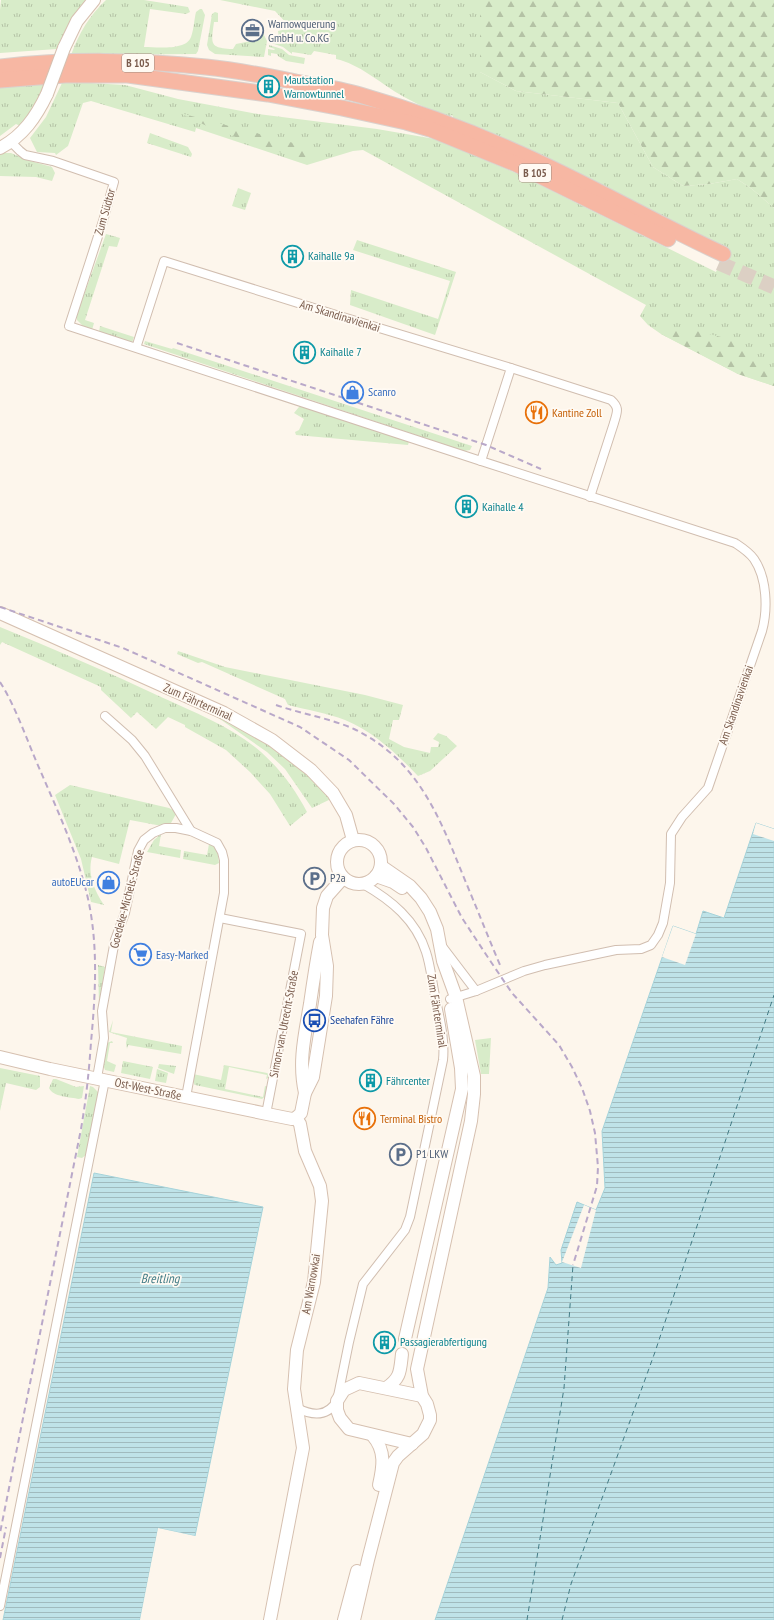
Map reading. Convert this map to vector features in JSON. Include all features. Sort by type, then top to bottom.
[{"type":"highway","name":"B 105","points":[[0,67],[68,63],[131,62],[199,66],[270,77],[360,95],[467,131],[515,151],[568,176],[679,234],[721,258],[674,242],[516,164],[430,129],[406,122],[268,94],[128,75],[66,75],[0,80]]},
{"type":"street","points":[[0,148],[11,142],[32,121],[47,94],[64,48],[77,21],[94,0]]},
{"type":"street","name":"Zum Südtor","points":[[11,142],[20,152],[26,155],[53,161],[114,182],[69,326]]},
{"type":"street","name":"Am Skandinavienkai","points":[[136,348],[164,261],[511,368]]},
{"type":"street","name":"Am Skandinavienkai","points":[[69,326],[590,497],[723,538],[744,549],[753,558],[759,568],[765,598],[764,621],[708,788],[682,817],[671,834],[670,883],[663,922],[658,935],[651,945],[641,949],[616,950],[545,965],[453,998]]},
{"type":"street","points":[[481,461],[511,368],[611,400],[616,405],[617,411],[590,497]]},
{"type":"street","name":"Zum Fährterminal","points":[[0,613],[224,713],[243,722],[272,740],[311,770],[333,793],[346,815],[353,840]]},
{"type":"street","points":[[105,716],[132,740],[145,756],[191,831]]},
{"type":"street","name":"Goedeke-Michels-Straße","points":[[0,1606],[101,1079],[104,1038],[102,1011],[115,940],[125,913],[138,851],[144,840],[153,833],[165,828],[176,828],[191,831],[217,843],[224,860],[224,893],[220,918],[186,1097]]},
{"type":"street","points":[[296,1118],[301,1113],[305,1093],[301,1076],[302,1046],[315,964],[322,935],[323,913],[326,899],[343,878],[337,869],[336,858],[340,849],[348,842],[353,840],[363,840],[376,847],[380,856],[379,871],[371,881],[364,884]]},
{"type":"street","name":"Zum Fährterminal","points":[[379,871],[410,886],[421,898],[432,918],[437,929],[443,961],[474,1076],[472,1112],[417,1369],[422,1396]]},
{"type":"street","name":"Zum Fährterminal","points":[[379,871],[403,889],[415,901],[430,926],[438,961],[453,998],[461,1068],[462,1089],[448,1156],[405,1339]]},
{"type":"street","name":"Zum Fährterminal","points":[[337,1401],[349,1342],[364,1284],[405,1230],[412,1210],[443,1060],[443,1038],[428,962],[422,941],[406,916],[387,899],[364,884],[352,884],[343,878]]},
{"type":"street","name":"Simon-van-Utrecht-Straße","points":[[220,918],[301,934],[266,1114]]},
{"type":"street","points":[[440,944],[476,991]]},
{"type":"street","name":"Ost-West-Straße","points":[[0,1057],[266,1114],[292,1119],[296,1118]]},
{"type":"street","name":"Am Warnowkai","points":[[270,1620],[303,1448],[294,1389],[298,1350],[314,1282],[322,1201],[320,1186],[304,1151],[300,1124],[296,1118]]},
{"type":"street","points":[[386,1388],[395,1382],[398,1377],[402,1354]]},
{"type":"street","points":[[297,1408],[317,1414],[325,1413],[332,1409],[344,1390],[359,1383],[422,1396],[427,1404],[430,1415],[430,1420],[423,1434],[398,1456],[393,1463],[344,1620]]},
{"type":"street","points":[[337,1401],[340,1418],[349,1429],[373,1436],[412,1444]]},
{"type":"street","points":[[354,1620],[384,1461],[382,1450],[378,1441],[373,1436]]},
{"type":"green space","points":[[1,0],[88,0],[64,38],[62,38],[57,49],[0,53]]},
{"type":"green space","points":[[106,0],[144,0],[188,7],[190,12],[186,14],[150,9],[144,47],[163,48],[177,46],[188,41],[192,34],[196,12],[202,9],[205,15],[198,51],[196,54],[71,55],[77,39],[85,25],[94,12]]},
{"type":"green space","points":[[220,0],[480,0],[480,72],[516,91],[618,103],[653,167],[683,186],[709,184],[737,179],[752,189],[774,208],[774,386],[738,374],[661,334],[648,325],[640,316],[646,305],[363,150],[353,151],[307,165],[196,128],[195,132],[91,101],[83,103],[68,146],[56,155],[55,153],[37,152],[30,138],[46,117],[62,83],[125,85],[178,99],[258,114],[377,129],[435,139],[516,173],[716,272],[726,247],[453,118],[451,115],[450,118],[411,101],[361,69],[336,59],[336,55],[314,51],[311,55],[292,52],[292,54],[283,47],[271,43],[271,41],[279,38],[278,31],[291,28],[275,11]]},
{"type":"green space","points":[[480,0],[774,0],[774,208],[752,189],[737,179],[709,184],[683,186],[653,167],[618,103],[516,91],[480,72]]},
{"type":"green space","points":[[215,12],[218,13],[218,22],[214,22],[212,40],[216,46],[233,49],[236,44],[261,39],[260,31],[262,31],[267,41],[264,57],[215,54],[209,50],[207,45],[212,14]]},
{"type":"green space","points":[[269,45],[282,49],[289,55],[305,58],[304,64],[286,61],[277,54],[271,53],[271,56],[268,55],[268,49],[275,49],[269,47]]},
{"type":"green space","points":[[44,83],[39,100],[20,126],[16,124],[0,136],[0,88]]},
{"type":"green space","points":[[180,113],[320,150],[311,163],[213,129]]},
{"type":"green space","points":[[150,133],[188,147],[192,154],[191,157],[147,143]]},
{"type":"green space","points":[[0,153],[11,153],[27,160],[52,167],[55,173],[52,181],[36,177],[0,176]]},
{"type":"green space","points":[[238,188],[251,193],[245,210],[232,206]]},
{"type":"green space","points":[[106,234],[120,238],[117,247],[109,246],[85,320],[94,323],[92,330],[85,328],[77,320],[77,314]]},
{"type":"green space","points":[[357,240],[456,272],[435,335],[350,305],[351,290],[438,319],[450,281],[353,250]]},
{"type":"green space","points":[[100,326],[134,337],[132,343],[99,332]]},
{"type":"green space","points":[[685,328],[737,341],[772,377],[774,377],[774,386],[738,374],[661,334],[663,331]]},
{"type":"green space","points":[[145,341],[172,349],[173,348],[472,446],[470,450],[464,451],[144,344]]},
{"type":"green space","points":[[303,402],[410,438],[408,445],[296,435],[295,432],[299,430],[304,419],[294,413]]},
{"type":"green space","points":[[0,627],[121,679],[200,715],[238,735],[250,743],[275,765],[292,787],[307,812],[290,826],[270,794],[250,772],[226,750],[185,727],[185,725],[168,717],[156,729],[137,712],[131,718],[101,690],[101,687],[2,642],[0,645]]},
{"type":"green space","points":[[178,651],[225,667],[365,695],[403,705],[399,720],[393,720],[389,739],[404,747],[430,753],[431,747],[438,747],[439,742],[433,739],[438,733],[446,736],[457,746],[430,771],[418,776],[384,744],[356,725],[331,715],[288,705],[285,699],[202,662],[198,663],[177,654]]},
{"type":"green space","points":[[217,717],[256,735],[311,775],[331,799],[312,808],[285,769],[267,752]]},
{"type":"green space","points":[[70,785],[169,808],[175,811],[176,814],[171,823],[162,826],[130,820],[119,864],[92,857],[90,870],[91,876],[104,905],[91,902],[81,859],[55,795]]},
{"type":"green space","points":[[161,834],[159,846],[181,850],[180,858],[147,852],[154,840]]},
{"type":"green space","points":[[209,844],[217,847],[219,863],[215,865],[183,859],[184,851],[207,855]]},
{"type":"green space","points":[[98,965],[105,967],[99,1004]]},
{"type":"green space","points":[[113,1020],[111,1032],[182,1046],[181,1054],[128,1045],[127,1049],[127,1038],[109,1032]]},
{"type":"green space","points":[[491,1038],[489,1074],[481,1074],[475,1040]]},
{"type":"green space","points":[[112,1041],[113,1043],[110,1043],[107,1061],[116,1065],[114,1072],[105,1070],[103,1064],[107,1043]]},
{"type":"green space","points":[[123,1061],[153,1067],[150,1079],[121,1073]]},
{"type":"green space","points":[[159,1064],[176,1066],[174,1074],[158,1068]]},
{"type":"green space","points":[[224,1065],[267,1073],[271,1076],[266,1079],[267,1075],[229,1067],[225,1089],[263,1097],[265,1086],[268,1087],[267,1095],[262,1099],[195,1085],[193,1082],[193,1074],[221,1080]]},
{"type":"green space","points":[[0,1068],[40,1076],[40,1087],[36,1090],[6,1083],[0,1111]]},
{"type":"green space","points":[[157,1069],[168,1073],[166,1083],[155,1081]]},
{"type":"green space","points":[[53,1079],[76,1087],[84,1086],[82,1098],[67,1097],[54,1093],[49,1088]]},
{"type":"green space","points":[[90,1086],[98,1092],[98,1097],[86,1155],[82,1158],[77,1157]]},
{"type":"water","points":[[756,823],[774,829],[774,1620],[435,1620],[548,1288],[550,1257],[556,1265],[562,1263],[561,1250],[577,1202],[596,1210],[605,1188],[602,1131],[673,926],[696,934],[703,911],[724,918]]},
{"type":"water","name":"Breitling","points":[[94,1173],[263,1207],[195,1536],[158,1528],[140,1620],[3,1620]]},
{"type":"pier","points":[[756,823],[774,829],[774,841],[753,834]]},
{"type":"pier","points":[[673,926],[696,934],[685,965],[662,957]]},
{"type":"pier","points":[[584,1205],[596,1210],[581,1268],[562,1262]]},
{"type":"pier","points":[[158,1528],[195,1536],[195,1538],[160,1531],[142,1620],[140,1620]]},
{"type":"ferry route","points":[[562,1620],[571,1584],[655,1352],[774,995]]},
{"type":"ferry route","points":[[527,1620],[564,1388],[573,1265]]},
{"type":"tunnel","points":[[719,263],[774,287]]},
{"type":"railway","points":[[177,343],[486,445],[541,469]]},
{"type":"railway","points":[[0,607],[123,648],[300,727],[349,760],[394,804],[413,827],[426,848],[462,918],[491,962],[512,993],[559,1045],[582,1088],[590,1111],[595,1133],[598,1167],[597,1186],[573,1265]]},
{"type":"railway","points":[[0,682],[17,714],[75,854],[89,903],[95,962],[94,1002],[89,1064],[81,1129],[0,1533]]},
{"type":"railway","points":[[276,705],[354,729],[375,741],[394,756],[409,772],[434,809],[444,829],[500,965]]},
{"type":"railway","points":[[0,1558],[6,1527]]},
{"type":"place","name":"Warnowquerung GmbH u. Co.KG","points":[[252,31]]},
{"type":"place","name":"Mautstation Warnowtunnel","points":[[269,87]]},
{"type":"place","name":"Kaihalle 9a","points":[[293,256]]},
{"type":"place","name":"Kaihalle 7","points":[[305,352]]},
{"type":"place","name":"Scanro","points":[[352,392]]},
{"type":"place","name":"Kantine Zoll","points":[[536,413]]},
{"type":"place","name":"Kaihalle 4","points":[[467,507]]},
{"type":"place","name":"P2a","points":[[315,878]]},
{"type":"place","name":"autoEUcar","points":[[109,882]]},
{"type":"place","name":"Easy-Marked","points":[[141,955]]},
{"type":"place","name":"Seehafen Fähre","points":[[315,1020]]},
{"type":"place","name":"Fährcenter","points":[[371,1081]]},
{"type":"place","name":"Terminal Bistro","points":[[365,1119]]},
{"type":"place","name":"P1 LKW","points":[[401,1154]]},
{"type":"place","name":"Passagierabfertigung","points":[[384,1342]]}]
